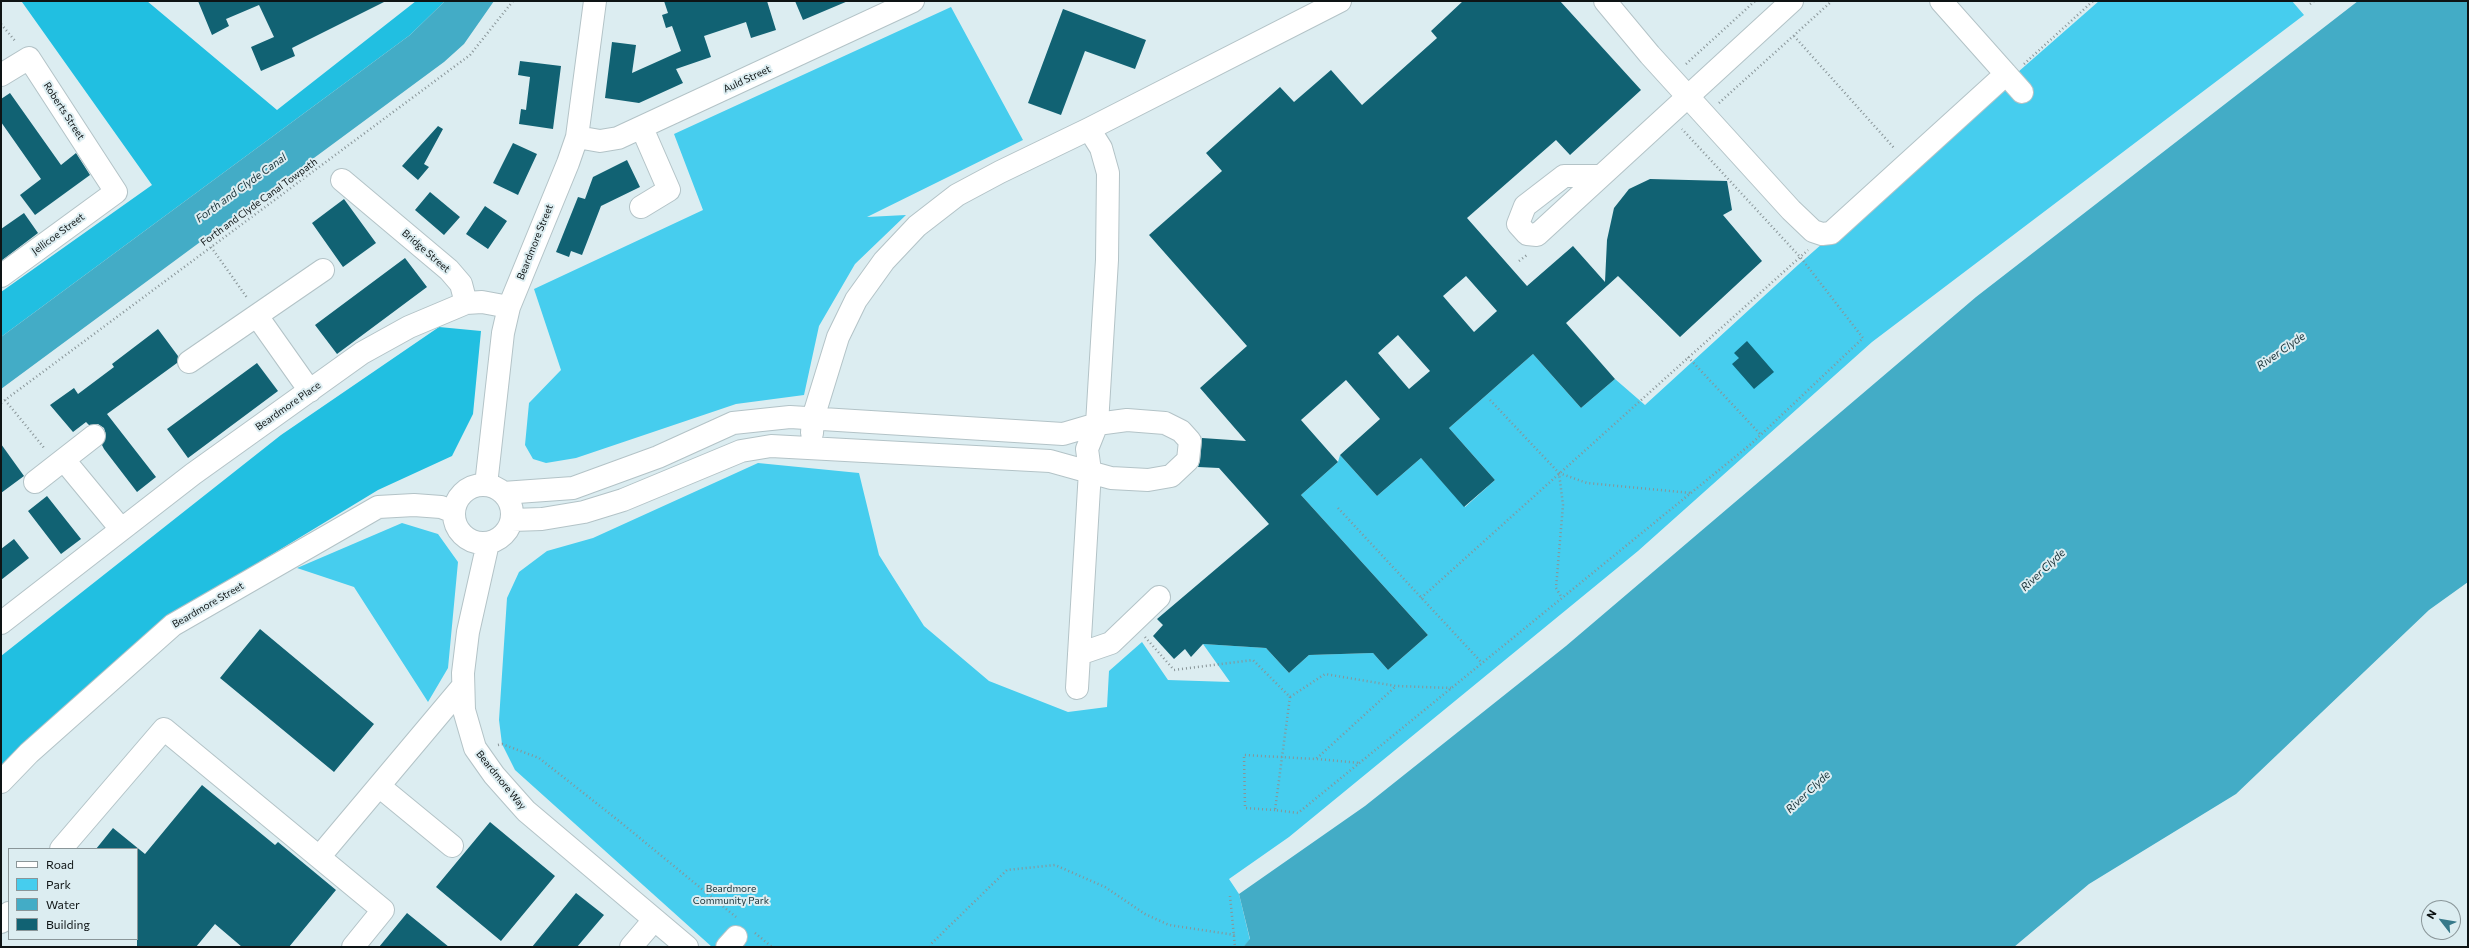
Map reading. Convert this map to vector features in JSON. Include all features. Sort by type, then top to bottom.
[{"type":"street","name":"Beardmore Street","points":[[494,489],[496,389],[499,353],[509,307],[568,164],[577,137],[595,1]]},
{"type":"street","name":"Auld Street","points":[[577,137],[600,141],[612,139],[642,128],[913,1]]},
{"type":"street","points":[[810,448],[813,418],[838,337],[856,300],[884,261],[917,226],[957,195],[1000,172],[1089,129],[1340,1]]},
{"type":"street","points":[[1605,1],[1686,96],[1791,210],[1813,231],[1822,234],[1832,233],[1908,163],[2013,71]]},
{"type":"street","points":[[1600,176],[1792,1]]},
{"type":"street","points":[[1941,1],[2013,71],[2022,92]]},
{"type":"street","name":"Roberts Street","points":[[1,75],[29,58],[116,192]]},
{"type":"street","points":[[641,207],[669,190],[642,128]]},
{"type":"street","points":[[1077,688],[1090,471],[1087,449],[1097,424],[1106,274],[1108,173],[1101,148],[1089,129]]},
{"type":"street","name":"Bridge Street","points":[[342,180],[449,270],[461,284],[466,303]]},
{"type":"street","name":"Jellicoe Street","points":[[1,276],[116,192]]},
{"type":"street","points":[[189,362],[323,270]]},
{"type":"street","points":[[466,303],[482,302],[509,307]]},
{"type":"street","name":"Beardmore Place","points":[[1,623],[193,474],[362,353],[402,330],[466,303]]},
{"type":"street","points":[[258,315],[310,391]]},
{"type":"street","points":[[494,489],[510,505],[512,520],[503,535],[488,542],[471,540],[463,535],[455,520],[454,512],[456,503],[468,489],[573,488],[658,457],[733,423],[790,417],[1063,434],[1097,424],[1127,420],[1164,423],[1181,431],[1190,441],[1188,460],[1171,476],[1148,480],[1110,478],[1090,471],[1050,461],[771,446],[741,452],[623,500],[584,512],[542,519],[512,520]]},
{"type":"street","points":[[35,482],[94,436]]},
{"type":"street","points":[[64,460],[121,529]]},
{"type":"street","name":"Beardmore Street","points":[[1,782],[29,753],[173,625],[378,508],[414,504],[441,507],[454,512]]},
{"type":"street","name":"Beardmore Way","points":[[488,542],[468,632],[463,673],[464,710],[475,748],[494,775],[526,811],[687,947]]},
{"type":"street","points":[[1079,654],[1111,643],[1159,597]]},
{"type":"street","points":[[320,856],[463,686]]},
{"type":"street","points":[[63,848],[164,729],[320,856],[383,910],[353,947]]},
{"type":"street","points":[[379,786],[452,846]]},
{"type":"street","points":[[1,922],[8,914]]},
{"type":"street","points":[[631,947],[654,920]]},
{"type":"path","name":"Forth and Clyde Canal Towpath","points":[[1,403],[470,56],[513,1]]},
{"type":"path","points":[[1672,78],[1755,1]]},
{"type":"path","points":[[1676,131],[1689,129],[1705,116],[1832,1]]},
{"type":"path","points":[[2013,71],[2093,1]]},
{"type":"path","points":[[2310,4],[2314,1]]},
{"type":"path","points":[[1794,36],[1908,163]]},
{"type":"path","points":[[1360,763],[1244,755],[1245,808],[1298,813],[1360,763],[1691,493],[1761,435],[1863,338],[1801,258],[1682,129]]},
{"type":"path","points":[[1421,598],[1688,357],[1801,258],[1822,234]]},
{"type":"path","points":[[211,247],[258,315]]},
{"type":"path","points":[[1519,262],[1531,251]]},
{"type":"path","points":[[1688,357],[1761,435]]},
{"type":"path","points":[[5,400],[48,453],[64,460]]},
{"type":"path","points":[[1490,400],[1559,473],[1587,484],[1691,493]]},
{"type":"path","points":[[1559,473],[1563,504],[1556,588],[1562,598]]},
{"type":"path","points":[[1338,508],[1482,663]]},
{"type":"path","points":[[1132,623],[1174,670],[1253,660],[1290,697]]},
{"type":"path","points":[[1275,810],[1290,697],[1325,674],[1396,686],[1451,688]]},
{"type":"path","points":[[1316,759],[1396,686]]},
{"type":"path","points":[[475,748],[502,744],[539,758],[619,821],[740,934],[772,947]]},
{"type":"path","points":[[930,947],[930,944],[1007,870],[1055,865],[1105,887],[1145,914],[1168,925],[1235,934]]},
{"type":"path","points":[[1230,896],[1235,934],[1235,947]]},
{"type":"green space","name":"Beardmore Community Park","points":[[2099,1],[2292,1],[2304,15],[1872,342],[1638,551],[1289,837],[1229,879],[1239,894],[1250,940],[1243,947],[712,947],[515,770],[502,744],[499,720],[507,598],[519,572],[547,551],[593,538],[758,463],[859,473],[879,555],[924,626],[989,681],[1068,712],[1107,707],[1109,671],[1142,642],[1168,680],[1230,682],[1203,644],[1266,648],[1289,673],[1309,655],[1373,653],[1388,670],[1428,635],[1301,495],[1338,462],[1340,455],[1377,496],[1421,458],[1465,507],[1495,480],[1449,428],[1533,354],[1581,408],[1615,379],[1645,405],[1798,265]]},
{"type":"green space","points":[[951,7],[1023,140],[867,217],[906,215],[855,264],[819,326],[804,395],[736,404],[576,458],[546,463],[533,459],[525,445],[529,403],[561,370],[534,289],[703,210],[674,134]]},
{"type":"green space","points":[[402,523],[438,534],[458,562],[448,668],[428,702],[354,587],[297,568]]},
{"type":"shaded area","points":[[147,1],[277,110],[416,1],[445,1],[410,35],[1,337],[1,292],[152,185],[22,2]]},
{"type":"shaded area","points":[[439,327],[481,331],[473,414],[452,456],[378,490],[164,620],[1,770],[1,656],[281,435]]},
{"type":"water","name":"Forth and Clyde Canal","points":[[445,1],[494,1],[464,44],[444,62],[1,389],[1,337],[410,35]]},
{"type":"water","name":"River Clyde","points":[[2358,1],[2468,1],[2468,582],[2429,610],[2236,794],[2089,884],[2014,947],[1243,947],[1250,939],[1239,894],[1365,806],[1566,646],[1976,297]]},
{"type":"building","points":[[198,1],[386,1],[292,48],[295,56],[261,71],[251,47],[274,37],[259,5],[226,19],[229,26],[212,35]]},
{"type":"building","points":[[664,1],[767,1],[776,30],[751,38],[746,22],[704,36],[711,57],[676,69],[683,83],[639,103],[605,98],[612,42],[636,45],[632,73],[681,51],[672,26],[666,28],[662,15],[668,13]]},
{"type":"building","points":[[795,1],[848,1],[803,20]]},
{"type":"building","points":[[1463,1],[1560,1],[1641,90],[1570,155],[1556,140],[1467,218],[1527,286],[1573,246],[1605,282],[1607,240],[1614,208],[1629,189],[1650,179],[1727,181],[1732,210],[1723,215],[1762,261],[1680,337],[1618,276],[1566,323],[1615,379],[1581,408],[1533,354],[1449,428],[1495,480],[1464,507],[1421,458],[1377,496],[1340,455],[1380,419],[1346,380],[1301,420],[1338,462],[1301,495],[1428,635],[1388,670],[1373,653],[1309,655],[1289,673],[1266,648],[1203,644],[1191,657],[1185,649],[1174,659],[1153,636],[1163,625],[1157,619],[1269,524],[1219,468],[1198,467],[1202,438],[1246,441],[1200,388],[1247,346],[1149,235],[1222,171],[1206,153],[1280,87],[1294,102],[1331,70],[1362,105],[1437,38],[1431,31]],"holes":[[[1466,276],[1497,311],[1474,332],[1443,296]],[[1398,335],[1430,371],[1409,389],[1378,353]]]},
{"type":"building","points":[[1063,9],[1146,40],[1135,69],[1085,51],[1061,115],[1028,103]]},
{"type":"building","points":[[520,61],[561,66],[553,129],[519,124],[521,109],[526,110],[530,77],[518,75]]},
{"type":"building","points":[[10,93],[61,165],[76,153],[90,175],[35,215],[20,195],[41,179],[1,122],[1,99]]},
{"type":"building","points":[[438,126],[443,129],[424,164],[429,167],[418,180],[402,166]]},
{"type":"building","points":[[513,143],[537,154],[518,195],[493,183]]},
{"type":"building","points":[[627,160],[640,187],[601,206],[582,255],[571,251],[569,257],[556,252],[578,197],[585,199],[593,177]]},
{"type":"building","points":[[430,192],[460,217],[444,235],[415,210]]},
{"type":"building","points":[[344,199],[376,243],[343,267],[312,223]]},
{"type":"building","points":[[485,206],[507,221],[488,249],[466,234]]},
{"type":"building","points":[[24,213],[38,233],[1,261],[1,229]]},
{"type":"building","points":[[405,258],[427,287],[337,354],[315,325]]},
{"type":"building","points":[[158,329],[178,356],[177,363],[107,414],[156,477],[137,492],[104,449],[102,445],[106,435],[104,428],[98,424],[89,425],[86,422],[73,432],[50,405],[74,388],[78,394],[114,367],[112,364]]},
{"type":"building","points":[[1747,341],[1774,372],[1754,389],[1732,364],[1739,358],[1734,353]]},
{"type":"building","points":[[257,363],[278,391],[188,458],[167,429]]},
{"type":"building","points":[[1,444],[24,476],[1,493]]},
{"type":"building","points":[[47,496],[81,539],[61,554],[28,511]]},
{"type":"building","points":[[14,539],[29,558],[1,580],[1,549]]},
{"type":"building","points":[[260,629],[374,724],[334,772],[220,678]]},
{"type":"building","points":[[202,785],[275,845],[278,842],[336,890],[289,947],[242,947],[215,924],[196,947],[137,947],[138,848],[145,854]]},
{"type":"building","points":[[490,822],[555,876],[501,941],[436,887]]},
{"type":"building","points":[[113,828],[138,848],[97,848]]},
{"type":"building","points":[[576,893],[604,915],[577,947],[532,947]]},
{"type":"building","points":[[407,913],[449,947],[379,947]]}]
